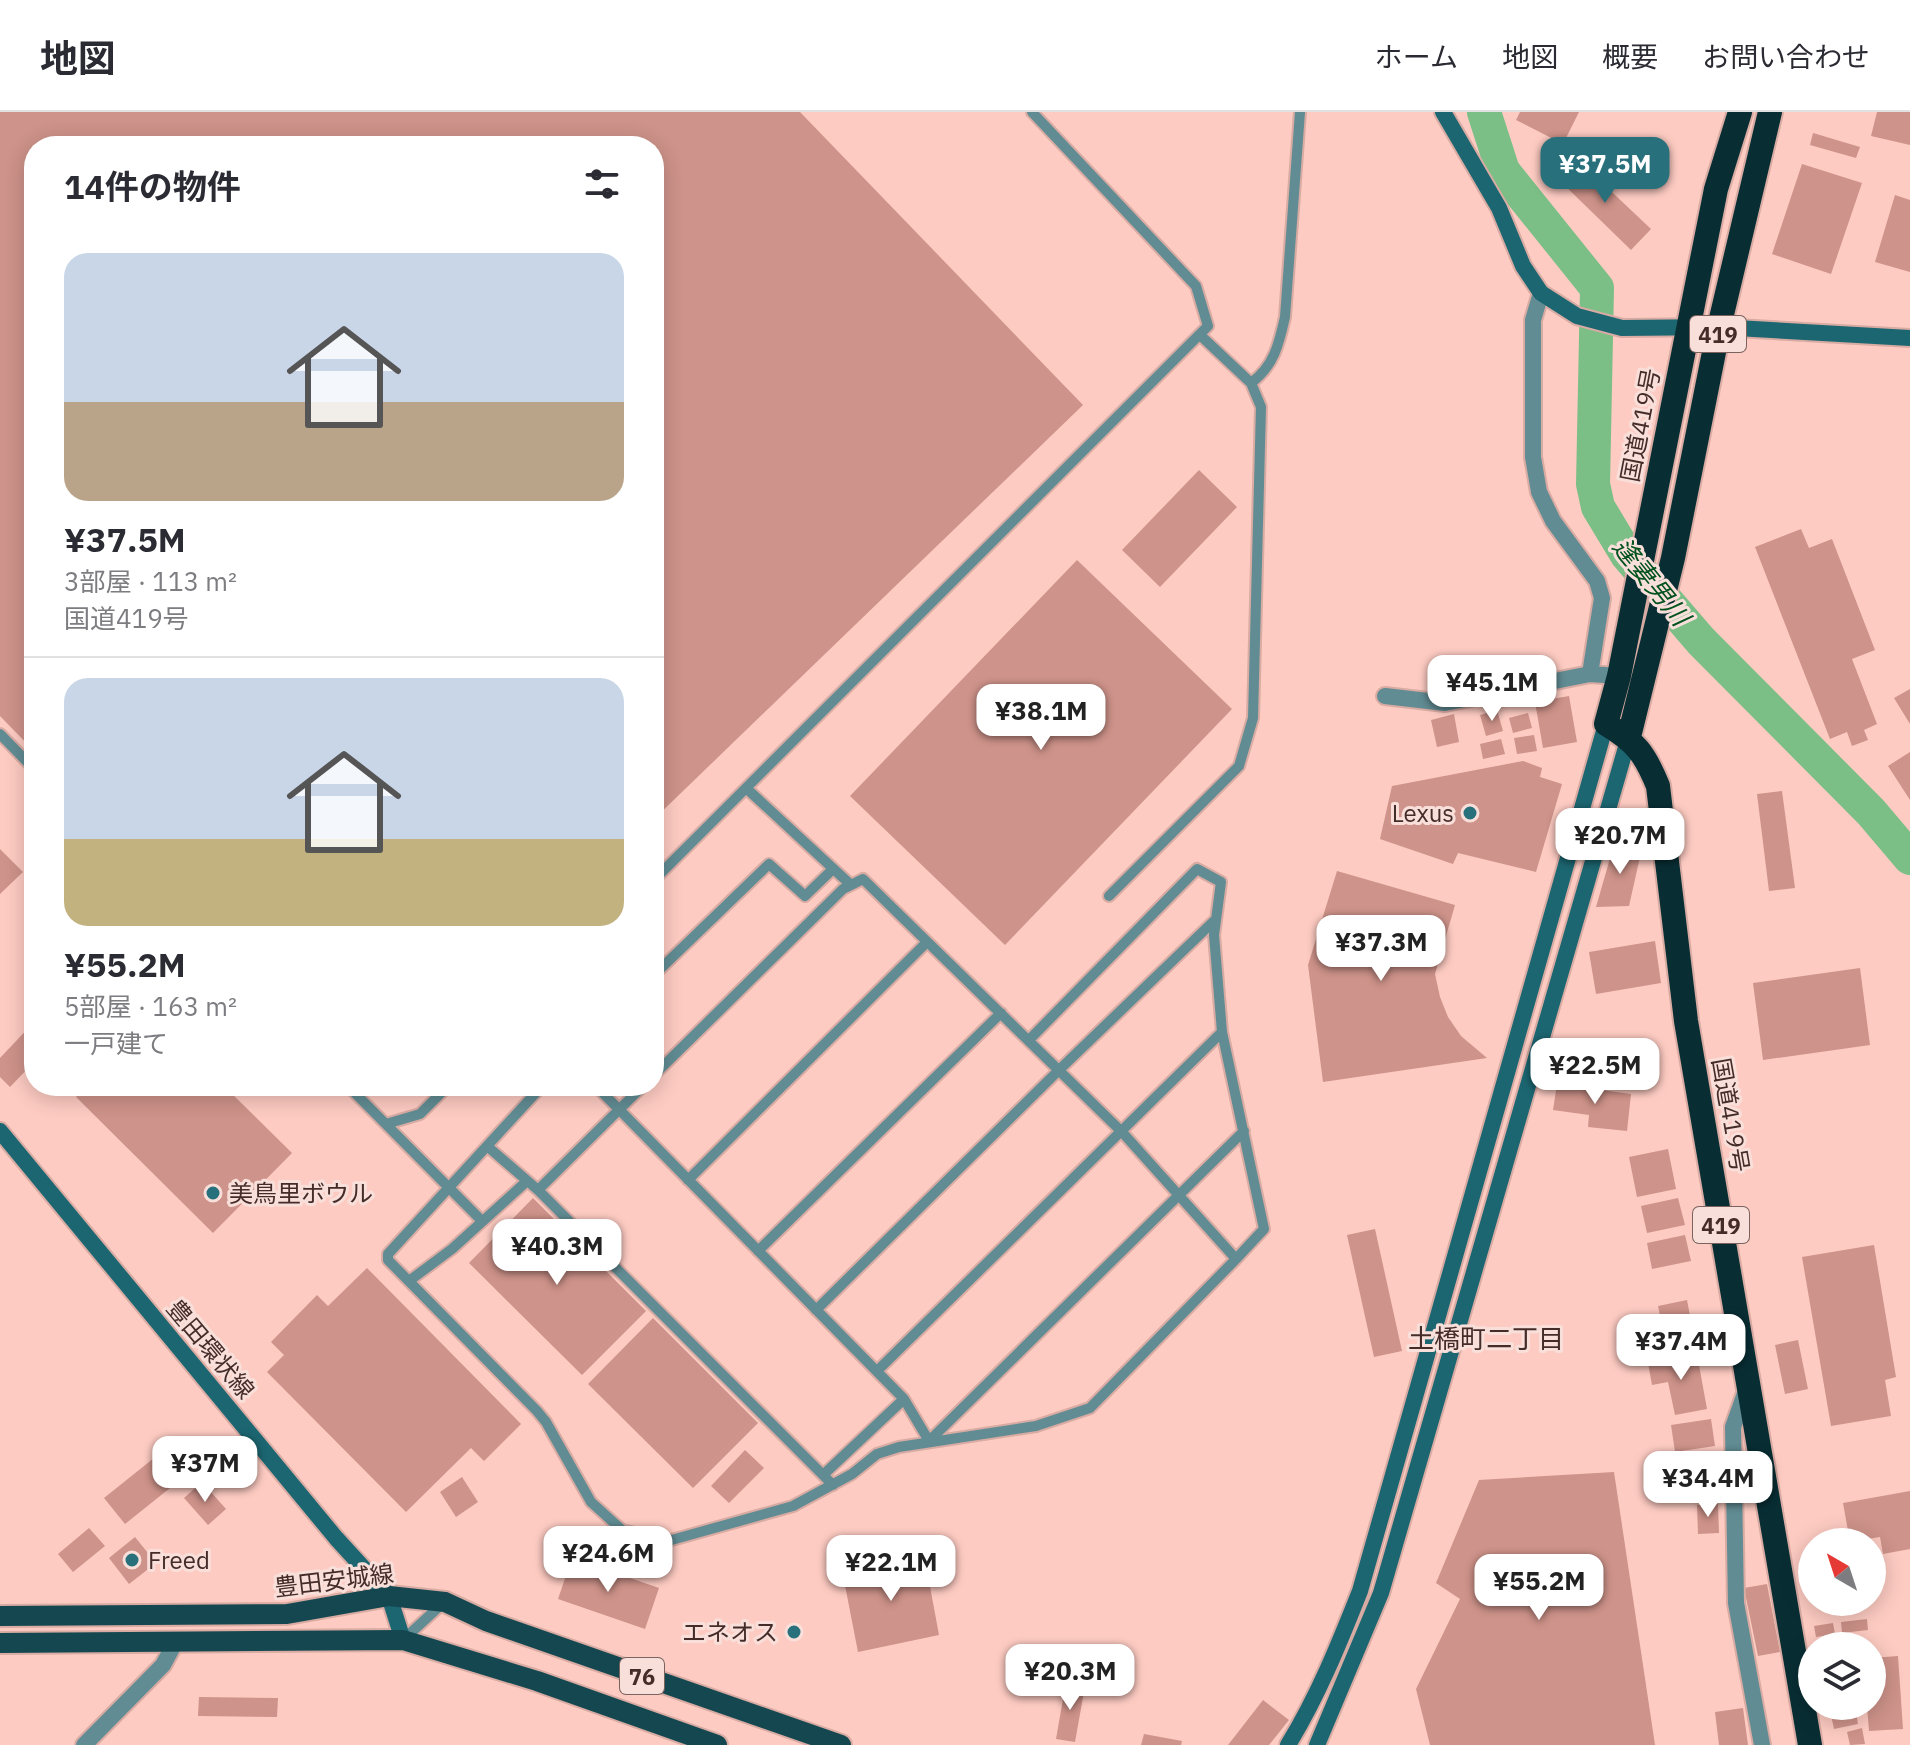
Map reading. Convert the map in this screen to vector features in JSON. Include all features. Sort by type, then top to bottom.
[{"type":"highway","name":"国道419号","points":[[1740,112],[1716,189],[1634,604],[1606,724],[1629,737],[1647,758],[1658,786],[1686,1021],[1810,1745]]},
{"type":"highway","name":"419","points":[[1629,737],[1673,558],[1719,327],[1770,112]]},
{"type":"main road","name":"豊田安城線","points":[[0,1616],[287,1614],[389,1596],[445,1602],[486,1621],[841,1745]]},
{"type":"main road","name":"76","points":[[0,1643],[403,1640],[537,1681],[717,1745]]},
{"type":"street","points":[[1443,112],[1499,208],[1523,266],[1541,293],[1577,316],[1622,328],[1719,327],[1910,338]]},
{"type":"street","points":[[1541,293],[1533,320],[1533,457],[1539,492],[1553,521],[1597,581],[1602,598],[1590,674]]},
{"type":"street","points":[[1385,696],[1445,703],[1590,674],[1619,676]]},
{"type":"street","points":[[1288,1745],[1336,1654],[1360,1591],[1606,724]]},
{"type":"street","points":[[1317,1745],[1381,1593],[1629,737]]},
{"type":"street","name":"豊田環状線","points":[[0,1131],[336,1538],[389,1596],[403,1640]]},
{"type":"street","points":[[1748,1384],[1733,1427],[1736,1603],[1762,1745]]},
{"type":"street","points":[[84,1745],[163,1665],[176,1641]]},
{"type":"lane","points":[[664,870],[1208,326],[1196,286],[1032,112]]},
{"type":"lane","points":[[1251,383],[1271,363],[1285,317],[1300,112]]},
{"type":"lane","points":[[1109,896],[1239,766],[1253,718],[1261,407],[1251,383],[1200,335]]},
{"type":"lane","points":[[0,734],[24,759]]},
{"type":"lane","points":[[746,788],[851,885]]},
{"type":"lane","points":[[664,965],[769,864],[819,912]]},
{"type":"lane","points":[[805,896],[833,869]]},
{"type":"lane","points":[[533,1096],[388,1254],[388,1260],[537,1411],[591,1502],[622,1530],[668,1541],[793,1506],[852,1474],[877,1454],[929,1441],[1036,1426],[1090,1408],[1264,1229],[1222,1032],[1214,935],[1221,882],[1197,869],[1029,1040]]},
{"type":"lane","points":[[664,1065],[843,889],[863,879],[1122,1132],[1236,1259]]},
{"type":"lane","points":[[816,1310],[1216,919]]},
{"type":"lane","points":[[688,1180],[927,942]]},
{"type":"lane","points":[[758,1251],[1001,1013]]},
{"type":"lane","points":[[877,1371],[1222,1032]]},
{"type":"lane","points":[[358,1096],[482,1221]]},
{"type":"lane","points":[[386,1124],[420,1114],[438,1096]]},
{"type":"lane","points":[[606,1096],[904,1399],[929,1441]]},
{"type":"lane","points":[[538,1190],[633,1096]]},
{"type":"lane","points":[[929,1441],[1244,1131]]},
{"type":"lane","points":[[487,1146],[538,1190],[833,1485]]},
{"type":"lane","points":[[409,1281],[452,1249],[527,1181]]},
{"type":"lane","points":[[823,1475],[904,1399]]},
{"type":"lane","points":[[403,1640],[445,1602]]},
{"type":"building","points":[[0,112],[800,112],[1083,405],[664,809],[664,136],[24,136],[24,741],[0,716]]},
{"type":"building","points":[[1520,112],[1579,112],[1563,144],[1516,120]]},
{"type":"building","points":[[1877,112],[1910,112],[1910,145],[1871,136]]},
{"type":"building","points":[[1813,133],[1860,147],[1856,158],[1810,145]]},
{"type":"building","points":[[1577,159],[1651,229],[1631,250],[1558,179]]},
{"type":"building","points":[[1802,164],[1862,183],[1831,274],[1772,254]]},
{"type":"building","points":[[1895,195],[1910,200],[1910,272],[1875,262]]},
{"type":"building","points":[[1199,470],[1237,507],[1160,587],[1122,550]]},
{"type":"building","points":[[1801,529],[1809,548],[1832,539],[1875,650],[1852,659],[1877,724],[1864,730],[1868,740],[1852,746],[1847,732],[1830,739],[1755,547]]},
{"type":"building","points":[[1077,560],[1232,709],[1005,945],[850,796]]},
{"type":"building","points":[[1910,689],[1910,724],[1894,698]]},
{"type":"building","points":[[1569,696],[1577,742],[1543,748],[1535,702]]},
{"type":"building","points":[[1497,710],[1503,731],[1486,736],[1480,715]]},
{"type":"building","points":[[1528,713],[1532,728],[1513,733],[1509,718]]},
{"type":"building","points":[[1454,714],[1459,742],[1437,747],[1431,720]]},
{"type":"building","points":[[1534,735],[1537,751],[1517,754],[1514,738]]},
{"type":"building","points":[[1501,739],[1505,754],[1483,759],[1480,744]]},
{"type":"building","points":[[1910,752],[1910,800],[1888,766]]},
{"type":"building","name":"Lexus","points":[[1523,761],[1542,768],[1540,777],[1562,784],[1536,872],[1458,853],[1453,864],[1380,839],[1392,786]]},
{"type":"building","points":[[1782,791],[1795,888],[1769,891],[1757,794]]},
{"type":"building","points":[[1615,841],[1642,848],[1629,906],[1596,907]]},
{"type":"building","points":[[0,849],[23,872],[0,894]]},
{"type":"building","points":[[1337,871],[1455,905],[1435,974],[1448,1017],[1461,1036],[1487,1058],[1323,1082],[1308,965]]},
{"type":"building","points":[[1655,941],[1661,983],[1596,994],[1589,952]]},
{"type":"building","points":[[1860,968],[1870,1045],[1763,1060],[1753,983]]},
{"type":"building","points":[[24,1033],[24,1072],[10,1087],[0,1077],[0,1058]]},
{"type":"building","points":[[1557,1084],[1631,1094],[1627,1131],[1588,1127],[1589,1115],[1553,1110]]},
{"type":"building","name":"美鳥里ボウル","points":[[234,1096],[292,1153],[213,1233],[76,1097]]},
{"type":"building","points":[[1668,1149],[1676,1189],[1637,1197],[1629,1157]]},
{"type":"building","points":[[533,1198],[646,1311],[582,1375],[469,1263]]},
{"type":"building","points":[[1678,1198],[1685,1225],[1647,1233],[1641,1206]]},
{"type":"building","points":[[1375,1229],[1402,1351],[1374,1357],[1347,1235]]},
{"type":"building","points":[[1685,1235],[1691,1261],[1652,1269],[1647,1243]]},
{"type":"building","points":[[1874,1245],[1896,1377],[1885,1380],[1891,1416],[1831,1426],[1802,1257]]},
{"type":"building","points":[[367,1268],[521,1424],[484,1461],[471,1448],[406,1512],[267,1372],[284,1355],[271,1342],[317,1295],[328,1306]]},
{"type":"building","points":[[1687,1300],[1695,1342],[1667,1348],[1658,1306]]},
{"type":"building","points":[[653,1318],[758,1423],[693,1488],[588,1384]]},
{"type":"building","points":[[1798,1340],[1808,1389],[1785,1394],[1775,1345]]},
{"type":"building","points":[[1697,1354],[1707,1409],[1675,1415],[1668,1382],[1652,1385],[1648,1363]]},
{"type":"building","points":[[1711,1419],[1715,1446],[1675,1452],[1671,1425]]},
{"type":"building","points":[[169,1446],[190,1472],[125,1524],[104,1498]]},
{"type":"building","points":[[745,1450],[764,1468],[729,1503],[711,1486]]},
{"type":"building","points":[[1710,1456],[1716,1490],[1688,1495],[1682,1461]]},
{"type":"building","points":[[1614,1472],[1655,1745],[1430,1745],[1416,1689],[1460,1599],[1436,1583],[1479,1480]]},
{"type":"building","points":[[462,1477],[478,1502],[456,1517],[440,1492]]},
{"type":"building","points":[[202,1482],[226,1509],[208,1525],[184,1498]]},
{"type":"building","points":[[1910,1491],[1910,1549],[1886,1553],[1886,1528],[1847,1528],[1843,1503]]},
{"type":"building","points":[[1718,1504],[1719,1533],[1698,1534],[1697,1505]]},
{"type":"building","points":[[89,1528],[105,1546],[73,1572],[58,1554]]},
{"type":"building","name":"Freed","points":[[135,1537],[156,1563],[129,1584],[109,1558]]},
{"type":"building","points":[[924,1554],[939,1635],[858,1652],[842,1570]]},
{"type":"building","points":[[572,1558],[659,1588],[645,1629],[558,1599]]},
{"type":"building","points":[[1767,1584],[1780,1652],[1758,1656],[1744,1588]]},
{"type":"building","points":[[1867,1619],[1868,1630],[1842,1632],[1841,1622]]},
{"type":"building","points":[[1833,1623],[1835,1632],[1815,1632],[1814,1626]]},
{"type":"building","points":[[1898,1656],[1903,1729],[1869,1731],[1868,1720],[1886,1720],[1886,1657]]},
{"type":"building","points":[[1066,1682],[1085,1686],[1075,1742],[1056,1739]]},
{"type":"building","points":[[199,1697],[278,1698],[277,1717],[198,1716]]},
{"type":"building","points":[[1263,1700],[1289,1720],[1269,1745],[1228,1745]]},
{"type":"building","points":[[1743,1708],[1748,1745],[1719,1745],[1715,1712]]},
{"type":"building","points":[[1832,1720],[1857,1720],[1858,1724],[1834,1729]]},
{"type":"building","points":[[1862,1728],[1865,1744],[1850,1745],[1847,1732]]},
{"type":"building","points":[[1144,1734],[1182,1741],[1181,1745],[1141,1745]]},
{"type":"waterway","name":"逢妻男川","points":[[1484,112],[1503,171],[1597,288],[1593,484],[1598,507],[1627,555],[1701,641],[1871,812],[1910,858]]},
{"type":"place","name":"Lexus","points":[[1470,813]]},
{"type":"place","name":"美鳥里ボウル","points":[[213,1193]]},
{"type":"place","name":"Freed","points":[[132,1560]]},
{"type":"place","name":"エネオス","points":[[794,1632]]},
{"type":"district","name":"土橋町二丁目","points":[[1486,1338]]}]
